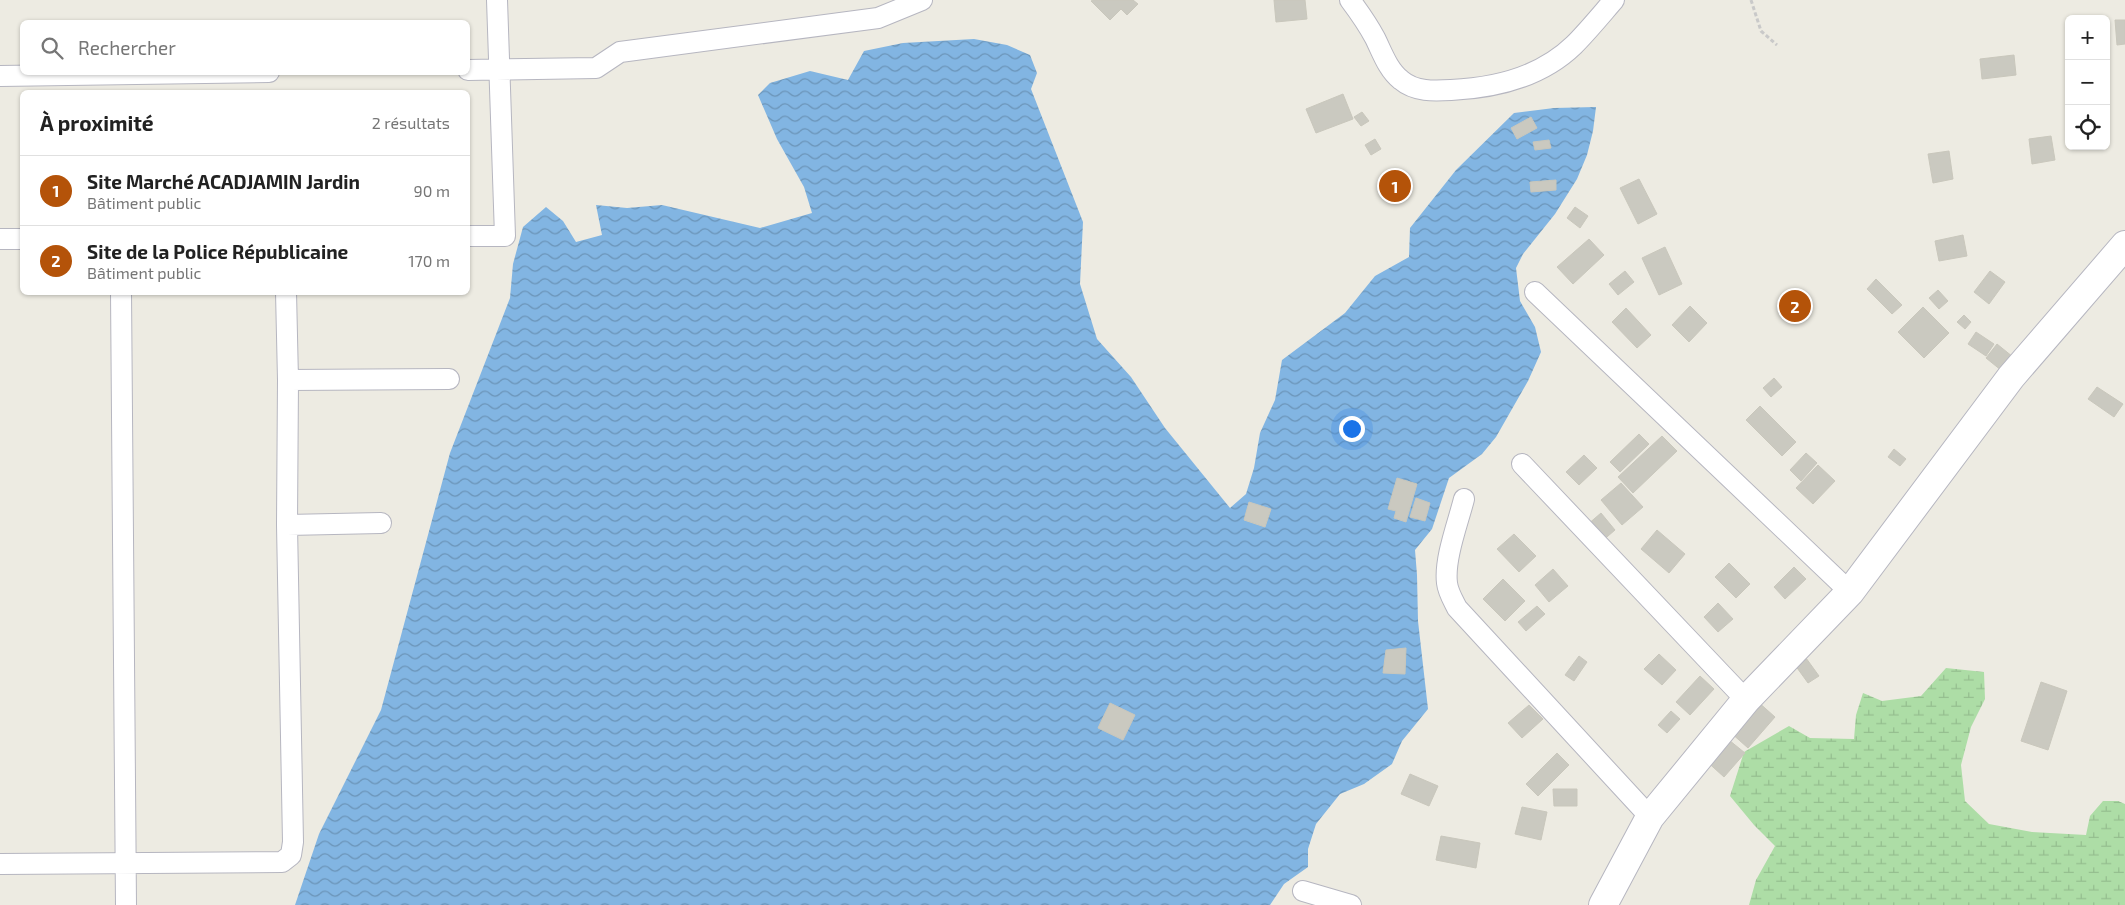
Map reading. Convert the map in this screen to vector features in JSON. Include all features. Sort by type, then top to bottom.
[{"type":"street","points":[[470,236],[505,236],[497,0]]},
{"type":"street","points":[[470,70],[596,68],[620,52],[878,18],[922,0]]},
{"type":"street","points":[[1350,0],[1400,80],[1410,87],[1431,92],[1475,89],[1513,81],[1553,61],[1573,46],[1614,0]]},
{"type":"street","points":[[0,76],[67,75]]},
{"type":"street","points":[[0,239],[20,238]]},
{"type":"street","points":[[1603,905],[1650,817],[1746,700],[1850,592],[2011,377],[2125,245]]},
{"type":"street","points":[[1535,292],[1850,592]]},
{"type":"street","points":[[121,295],[126,905]]},
{"type":"street","points":[[0,864],[282,862],[291,855],[294,842],[287,525],[288,380],[286,295]]},
{"type":"street","points":[[288,380],[449,379]]},
{"type":"street","points":[[1522,464],[1746,700]]},
{"type":"street","points":[[1464,499],[1447,566],[1447,583],[1451,597],[1458,608],[1650,817]]},
{"type":"street","points":[[287,525],[381,523]]},
{"type":"street","points":[[1303,891],[1351,905]]},
{"type":"path","points":[[1751,0],[1761,31],[1777,46]]},
{"type":"green space","points":[[1946,668],[1984,672],[1985,699],[1971,727],[1961,765],[1965,801],[1989,824],[2032,832],[2086,835],[2090,816],[2103,801],[2118,801],[2125,804],[2125,905],[1749,905],[1756,880],[1775,846],[1754,825],[1730,796],[1744,752],[1789,726],[1810,738],[1854,739],[1856,715],[1863,693],[1882,701],[1921,696]]},
{"type":"water","points":[[974,39],[1007,45],[1030,55],[1037,73],[1031,89],[1083,222],[1080,284],[1097,339],[1131,377],[1165,428],[1230,508],[1246,494],[1254,468],[1260,433],[1275,400],[1282,360],[1345,313],[1375,276],[1409,257],[1410,228],[1456,170],[1514,113],[1554,108],[1596,107],[1587,155],[1577,179],[1555,214],[1523,254],[1516,268],[1520,301],[1535,327],[1541,352],[1528,381],[1496,437],[1482,454],[1449,478],[1432,529],[1415,550],[1418,621],[1428,709],[1402,741],[1392,764],[1364,784],[1340,794],[1316,824],[1308,849],[1308,867],[1284,884],[1270,905],[295,905],[319,834],[381,710],[450,453],[510,298],[513,264],[523,227],[546,207],[563,221],[576,242],[602,235],[596,205],[627,208],[662,205],[760,228],[812,213],[804,187],[777,139],[758,95],[770,83],[810,71],[848,80],[864,51],[903,43]]},
{"type":"building","points":[[1133,0],[1138,4],[1127,15],[1121,9],[1110,20],[1091,1]]},
{"type":"building","points":[[1274,0],[1305,0],[1307,19],[1276,22]]},
{"type":"building","points":[[2115,20],[2125,20],[2125,44],[2117,45]]},
{"type":"building","points":[[2014,55],[2016,75],[1982,79],[1980,59]]},
{"type":"building","points":[[1343,94],[1353,119],[1316,133],[1306,109]]},
{"type":"building","points":[[1362,112],[1369,121],[1361,126],[1354,117]]},
{"type":"building","points":[[1531,117],[1537,128],[1517,139],[1511,128]]},
{"type":"building","points":[[2051,136],[2055,160],[2032,164],[2029,139]]},
{"type":"building","points":[[1375,139],[1381,149],[1371,155],[1365,145]]},
{"type":"building","points":[[1549,140],[1551,148],[1535,150],[1533,142]]},
{"type":"building","points":[[1949,151],[1953,179],[1933,183],[1928,154]]},
{"type":"building","points":[[1639,179],[1657,214],[1638,224],[1620,188]]},
{"type":"building","points":[[1556,180],[1556,190],[1531,192],[1530,182]]},
{"type":"building","points":[[1575,207],[1588,216],[1580,228],[1567,218]]},
{"type":"building","points":[[1963,235],[1967,256],[1939,261],[1935,241]]},
{"type":"building","points":[[1589,239],[1604,255],[1573,284],[1557,267]]},
{"type":"building","points":[[1665,247],[1682,284],[1659,295],[1642,258]]},
{"type":"building","points":[[1625,271],[1634,282],[1618,295],[1609,284]]},
{"type":"building","points":[[1990,271],[2005,282],[1989,304],[1974,292]]},
{"type":"building","points":[[1876,279],[1902,305],[1892,314],[1867,289]]},
{"type":"building","points":[[1938,290],[1948,301],[1939,309],[1929,298]]},
{"type":"building","points":[[1690,306],[1707,323],[1689,342],[1672,325]]},
{"type":"building","points":[[1923,307],[1949,333],[1924,358],[1898,332]]},
{"type":"building","points":[[1626,308],[1651,335],[1637,348],[1612,322]]},
{"type":"building","points":[[1964,315],[1971,322],[1965,329],[1957,322]]},
{"type":"building","points":[[1976,332],[1994,344],[1986,356],[1968,344]]},
{"type":"building","points":[[1997,344],[2018,361],[2007,375],[1986,358]]},
{"type":"building","points":[[1774,378],[1782,387],[1771,397],[1763,388]]},
{"type":"building","points":[[2097,387],[2123,404],[2114,417],[2088,399]]},
{"type":"building","points":[[1760,406],[1796,442],[1782,456],[1746,420]]},
{"type":"building","points":[[1639,434],[1649,444],[1620,472],[1610,462]]},
{"type":"building","points":[[1662,436],[1677,451],[1633,493],[1618,477]]},
{"type":"building","points":[[1894,449],[1906,459],[1900,466],[1888,457]]},
{"type":"building","points":[[1806,453],[1817,463],[1801,481],[1790,470]]},
{"type":"building","points":[[1584,455],[1597,468],[1579,485],[1566,472]]},
{"type":"building","points":[[1818,465],[1835,481],[1813,504],[1796,488]]},
{"type":"building","points":[[1397,478],[1417,484],[1406,522],[1394,518],[1396,511],[1388,509]]},
{"type":"building","points":[[1621,483],[1643,507],[1622,525],[1601,500]]},
{"type":"building","points":[[1416,498],[1430,503],[1425,521],[1410,517]]},
{"type":"building","points":[[1249,502],[1271,509],[1265,527],[1244,520]]},
{"type":"building","points":[[1601,513],[1615,530],[1601,542],[1587,525]]},
{"type":"building","points":[[1657,530],[1685,554],[1669,573],[1641,549]]},
{"type":"building","points":[[1514,534],[1536,556],[1519,572],[1497,549]]},
{"type":"building","points":[[1729,563],[1750,584],[1736,598],[1715,577]]},
{"type":"building","points":[[1794,567],[1806,579],[1785,599],[1774,587]]},
{"type":"building","points":[[1553,569],[1568,586],[1549,602],[1535,585]]},
{"type":"building","points":[[1503,579],[1525,601],[1505,621],[1483,599]]},
{"type":"building","points":[[1718,603],[1733,619],[1718,632],[1704,617]]},
{"type":"building","points":[[1537,606],[1545,614],[1526,631],[1518,622]]},
{"type":"building","points":[[1406,648],[1405,674],[1383,673],[1386,650]]},
{"type":"building","points":[[1659,654],[1676,670],[1662,685],[1644,669]]},
{"type":"building","points":[[1579,656],[1587,662],[1574,681],[1565,675]]},
{"type":"building","points":[[1806,658],[1819,676],[1808,683],[1795,665]]},
{"type":"building","points":[[1700,676],[1714,689],[1690,715],[1676,702]]},
{"type":"building","points":[[2041,682],[2067,691],[2048,750],[2021,741]]},
{"type":"building","points":[[1757,701],[1775,717],[1748,748],[1730,732]]},
{"type":"building","points":[[1110,703],[1135,715],[1123,740],[1098,728]]},
{"type":"building","points":[[1529,705],[1543,719],[1522,738],[1508,723]]},
{"type":"building","points":[[1671,711],[1680,719],[1667,733],[1658,725]]},
{"type":"building","points":[[1724,736],[1745,753],[1724,777],[1703,758]]},
{"type":"building","points":[[1557,753],[1569,765],[1538,796],[1526,784]]},
{"type":"building","points":[[1410,774],[1438,786],[1429,806],[1401,794]]},
{"type":"building","points":[[1553,789],[1577,789],[1577,806],[1554,806]]},
{"type":"building","points":[[1522,807],[1547,812],[1541,840],[1515,834]]},
{"type":"building","points":[[1441,836],[1480,843],[1476,868],[1436,860]]},
{"type":"place","name":"Site Marché ACADJAMIN Jardin","points":[[1395,186]]},
{"type":"place","name":"Site de la Police Républicaine","points":[[1795,306]]}]
